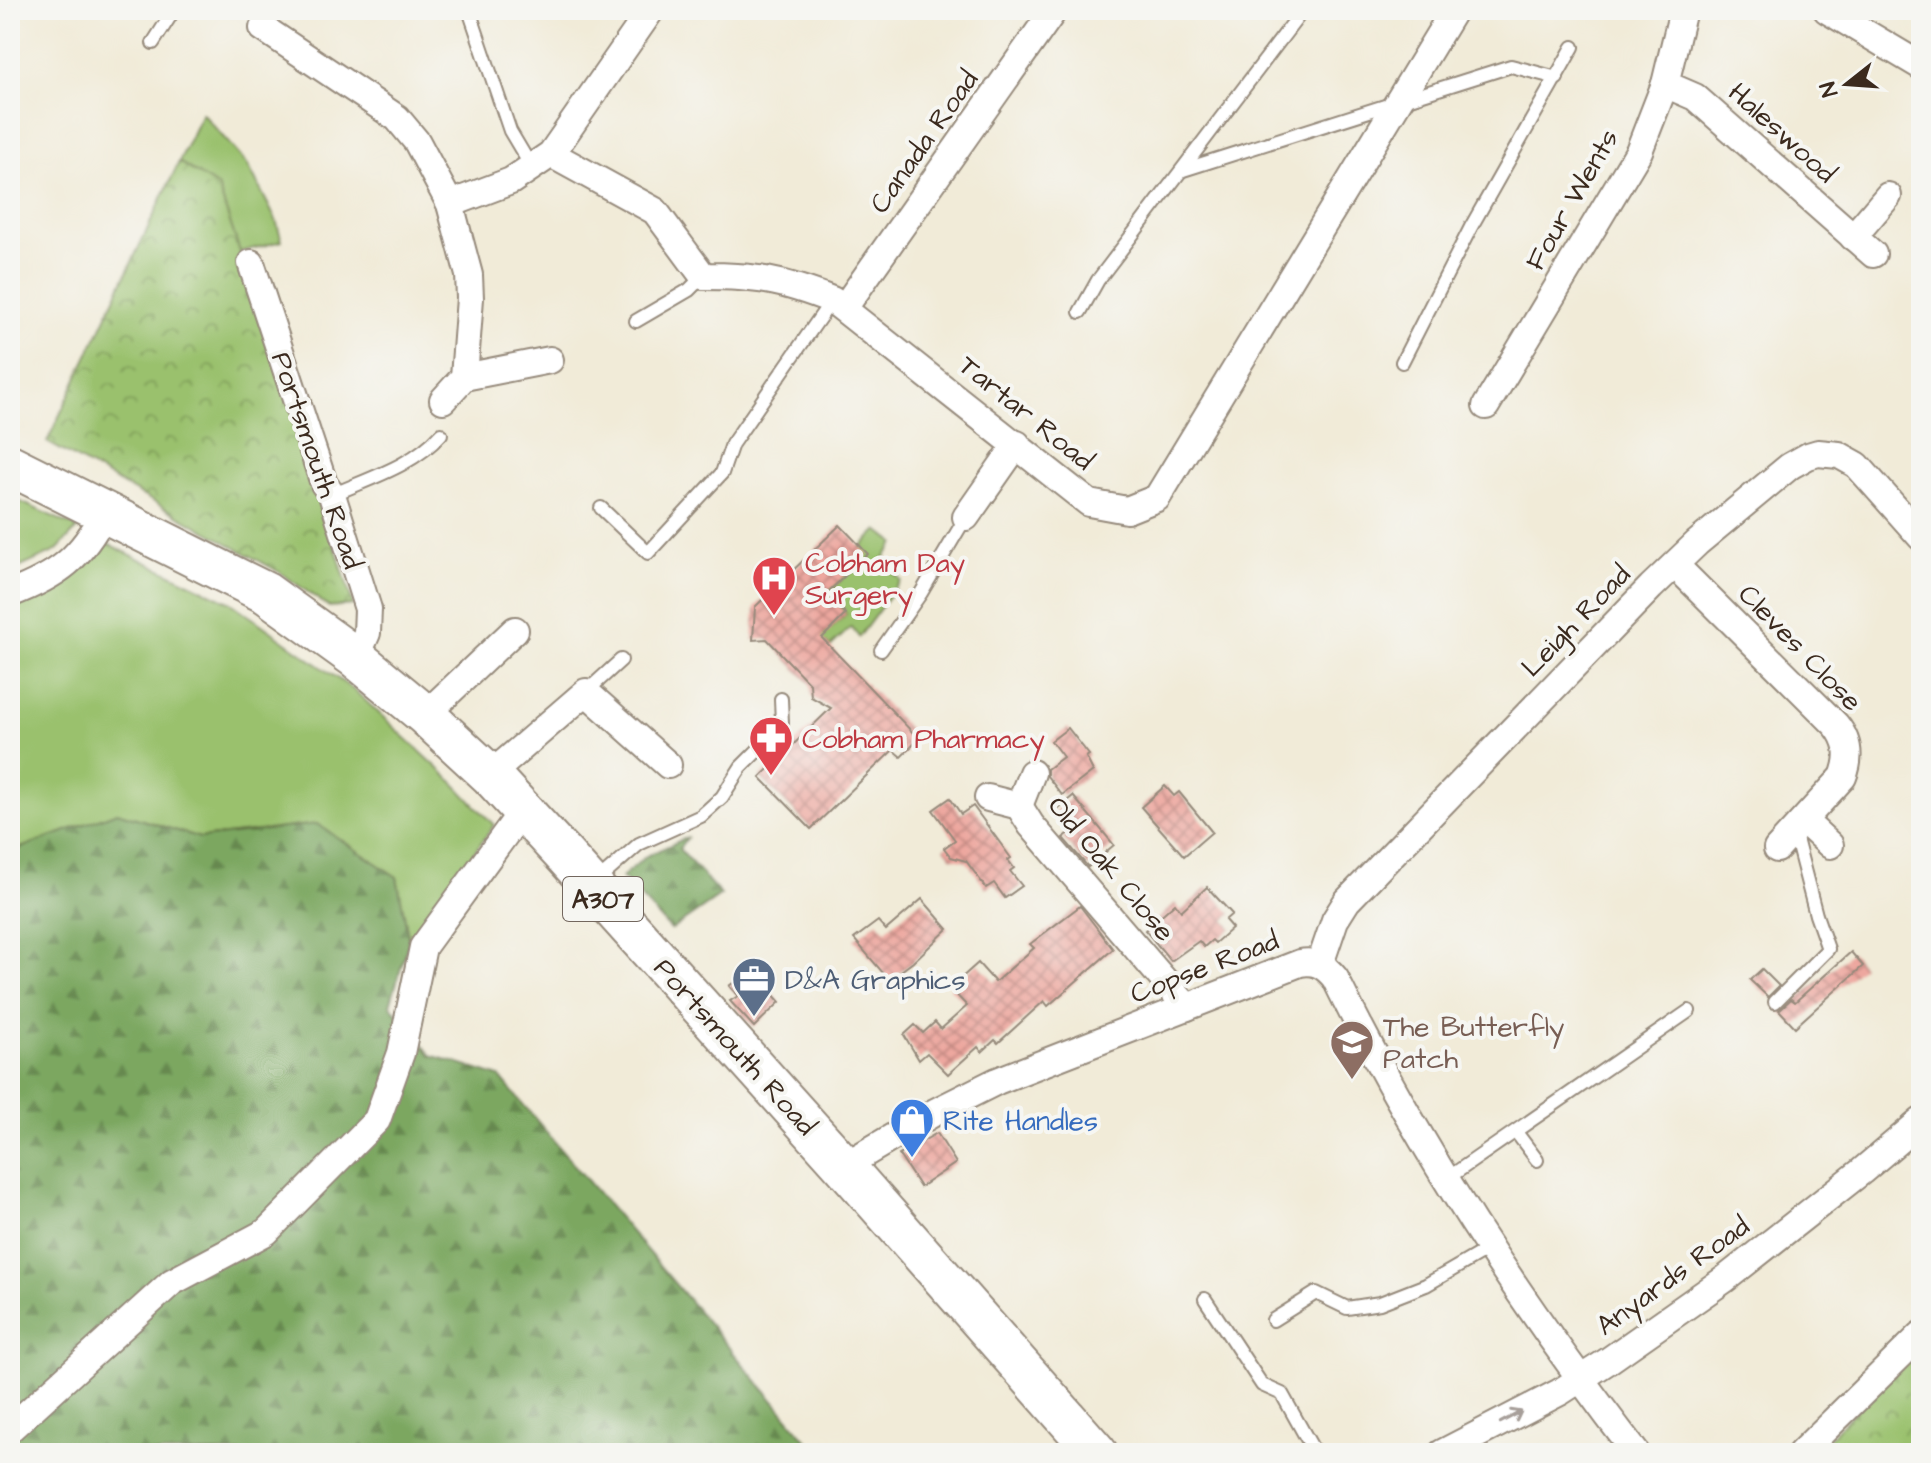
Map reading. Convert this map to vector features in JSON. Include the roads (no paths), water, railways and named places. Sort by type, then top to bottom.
[{"type":"main road","name":"Portsmouth Road","points":[[10,465],[266,593],[356,658],[425,715],[523,810],[1097,1453]]},
{"type":"street","points":[[450,204],[511,181],[542,161],[651,10]]},
{"type":"street","name":"Canada Road","points":[[838,304],[1054,10]]},
{"type":"street","name":"Tartar Road","points":[[703,276],[748,276],[788,283],[838,304],[1089,503],[1127,510],[1157,498],[1454,10]]},
{"type":"street","name":"Four Wents","points":[[1486,406],[1639,151],[1665,84],[1683,10]]},
{"type":"street","points":[[1827,10],[1921,66]]},
{"type":"street","points":[[263,28],[397,118],[417,142],[450,204],[469,275],[464,377]]},
{"type":"street","name":"Haleswood","points":[[1665,84],[1695,97],[1873,254]]},
{"type":"street","points":[[542,161],[655,211],[703,276]]},
{"type":"street","points":[[1853,237],[1888,196]]},
{"type":"street","name":"Portsmouth Road","points":[[251,263],[324,484],[332,495],[368,609],[367,633],[356,658]]},
{"type":"street","points":[[443,400],[464,377],[550,360]]},
{"type":"street","points":[[966,517],[1017,444]]},
{"type":"street","name":"Leigh Road","points":[[1320,964],[1335,920],[1347,901],[1697,543],[1790,466],[1818,453],[1839,455],[1857,465],[1921,537]]},
{"type":"street","points":[[10,594],[57,571],[72,560],[90,540],[105,512]]},
{"type":"street","name":"Cleves Close","points":[[1675,565],[1842,734],[1848,755],[1843,777],[1792,833]]},
{"type":"street","points":[[425,715],[515,630]]},
{"type":"street","points":[[490,775],[586,692],[668,765]]},
{"type":"street","name":"Old Oak Close","points":[[1019,806],[1032,773]]},
{"type":"street","name":"Old Oak Close","points":[[988,798],[1019,806],[1031,825],[1187,1007]]},
{"type":"street","points":[[10,1429],[172,1282],[266,1232],[377,1120],[401,1053],[423,947],[523,810]]},
{"type":"street","points":[[1792,833],[1830,845]]},
{"type":"street","name":"Copse Road","points":[[844,1166],[935,1112],[997,1081],[1300,963],[1310,961],[1320,964],[1335,978],[1445,1180],[1488,1249],[1636,1453]]},
{"type":"street","name":"Anyards Road","points":[[1445,1452],[1580,1379],[1725,1279],[1921,1121]]},
{"type":"street","points":[[1801,1453],[1921,1335]]},
{"type":"lane","points":[[153,43],[174,10]]},
{"type":"lane","points":[[469,10],[510,131],[542,161]]},
{"type":"lane","points":[[1080,312],[1098,280],[1303,10]]},
{"type":"lane","points":[[1402,362],[1471,227],[1573,47]]},
{"type":"lane","points":[[1183,170],[1511,66],[1557,78]]},
{"type":"lane","points":[[636,321],[689,290],[703,276]]},
{"type":"lane","points":[[601,508],[648,553],[722,473],[732,444],[838,304]]},
{"type":"lane","points":[[332,495],[406,462],[441,434]]},
{"type":"lane","points":[[881,650],[921,593],[966,517]]},
{"type":"lane","points":[[586,692],[621,660]]},
{"type":"lane","points":[[591,886],[631,849],[701,816],[722,797],[741,767],[779,729],[782,723],[781,699]]},
{"type":"lane","points":[[1775,1002],[1828,949],[1792,833]]},
{"type":"lane","points":[[1445,1180],[1689,1011]]},
{"type":"lane","points":[[1516,1132],[1537,1160]]},
{"type":"lane","points":[[1273,1320],[1316,1293],[1347,1308],[1401,1296],[1446,1275],[1488,1249]]},
{"type":"lane","points":[[1205,1299],[1262,1385],[1282,1394],[1315,1453]]},
{"type":"place","name":"Cobham Day Surgery","points":[[774,617]]},
{"type":"place","name":"Cobham Pharmacy","points":[[771,777]]},
{"type":"place","name":"D&A Graphics","points":[[754,1018]]},
{"type":"place","name":"The Butterfly Patch","points":[[1352,1081]]},
{"type":"place","name":"Rite Handles","points":[[912,1159]]}]
